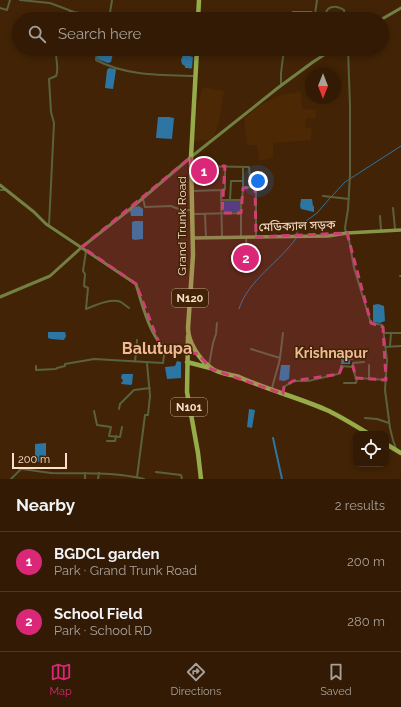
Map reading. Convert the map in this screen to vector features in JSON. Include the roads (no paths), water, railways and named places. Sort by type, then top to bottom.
[{"type":"highway","points":[[198,0],[198,12]]},
{"type":"highway","name":"Grand Trunk Road","points":[[188,335],[193,238],[191,157],[197,56]]},
{"type":"highway","points":[[188,335],[198,354],[210,368]]},
{"type":"highway","name":"N101","points":[[188,335],[187,398],[198,453],[201,479]]},
{"type":"highway","points":[[187,362],[236,376],[328,411],[364,431]]},
{"type":"highway","points":[[389,445],[399,450]]},
{"type":"main road","points":[[389,15],[401,8]]},
{"type":"main road","points":[[0,297],[50,276],[82,247],[191,157],[281,86],[322,56]]},
{"type":"main road","points":[[0,185],[34,212],[49,227],[82,247],[136,284],[145,315],[159,343],[176,352],[188,353]]},
{"type":"main road","name":"মেডিক্যাল সড়ক","points":[[193,238],[328,236],[347,233],[401,230]]},
{"type":"street","points":[[0,8],[7,10],[10,0]]},
{"type":"street","points":[[20,0],[50,3],[74,12]]},
{"type":"street","points":[[110,12],[112,0]]},
{"type":"street","points":[[315,12],[317,0]]},
{"type":"street","points":[[326,12],[328,8],[335,7],[342,8],[344,12]]},
{"type":"street","points":[[49,227],[54,123],[51,112],[49,79],[56,76],[58,72],[56,56]]},
{"type":"street","points":[[97,56],[96,60],[116,68],[161,75],[196,76]]},
{"type":"street","points":[[281,86],[283,56]]},
{"type":"street","points":[[348,56],[350,180],[345,228],[354,268],[370,322],[382,325],[384,333],[387,360],[385,390],[389,423],[393,440],[399,450]]},
{"type":"street","points":[[192,166],[243,166],[250,168],[250,187]]},
{"type":"street","points":[[192,191],[226,189],[225,166]]},
{"type":"street","points":[[241,238],[243,166]]},
{"type":"street","points":[[230,200],[231,181],[243,181]]},
{"type":"street","points":[[243,188],[256,188],[256,237]]},
{"type":"street","points":[[0,190],[6,190]]},
{"type":"street","points":[[221,190],[222,238]]},
{"type":"street","points":[[323,196],[349,199]]},
{"type":"street","points":[[143,198],[145,207],[171,206],[181,210],[205,214],[241,213]]},
{"type":"street","points":[[221,200],[241,200]]},
{"type":"street","points":[[393,208],[396,231]]},
{"type":"street","points":[[205,214],[206,238]]},
{"type":"street","points":[[380,216],[381,232]]},
{"type":"street","points":[[246,238],[246,248]]},
{"type":"street","points":[[86,250],[83,271],[85,274],[84,286],[88,288],[86,309],[104,302],[120,302],[129,308]]},
{"type":"street","points":[[210,368],[213,343],[217,333],[217,323]]},
{"type":"street","points":[[272,390],[280,358],[283,333]]},
{"type":"street","points":[[384,333],[401,333]]},
{"type":"street","points":[[390,346],[391,333]]},
{"type":"street","points":[[135,362],[137,340]]},
{"type":"street","points":[[385,347],[401,346]]},
{"type":"street","points":[[36,366],[36,370],[56,369],[65,366],[65,364],[94,359],[163,363],[165,347]]},
{"type":"street","points":[[250,349],[280,358]]},
{"type":"street","points":[[283,394],[284,387],[293,381],[308,381],[333,375],[340,373],[341,367],[353,366],[353,363],[364,362]]},
{"type":"street","points":[[137,477],[144,415],[148,415],[150,402],[147,363]]},
{"type":"street","points":[[369,365],[369,378]]},
{"type":"street","points":[[344,383],[356,383],[357,378],[355,376],[353,366]]},
{"type":"street","points":[[357,378],[386,380]]},
{"type":"street","points":[[118,409],[120,404],[134,390],[150,388]]},
{"type":"street","points":[[94,410],[97,425],[111,428],[109,436],[120,437],[122,427]]},
{"type":"street","points":[[365,418],[377,419],[389,423]]},
{"type":"street","points":[[107,440],[115,441],[116,436]]},
{"type":"street","points":[[11,479],[21,469],[50,473],[99,473],[144,479]]},
{"type":"street","points":[[156,472],[181,475],[182,479]]},
{"type":"street","points":[[85,473],[85,479]]},
{"type":"street","points":[[98,479],[99,473]]},
{"type":"water","points":[[312,11],[312,12],[292,12]]},
{"type":"water","points":[[97,56],[112,56],[111,62],[108,63],[97,59]]},
{"type":"water","points":[[183,56],[193,57],[192,68],[185,68],[181,60]]},
{"type":"water","points":[[109,68],[116,70],[113,89],[105,88],[107,70]]},
{"type":"water","points":[[158,117],[174,118],[172,139],[156,138]]},
{"type":"water","points":[[301,199],[312,199],[314,212],[301,209]]},
{"type":"water","points":[[139,206],[143,209],[143,216],[131,216],[130,210]]},
{"type":"water","points":[[143,221],[143,239],[132,239],[132,222]]},
{"type":"water","points":[[378,304],[384,306],[385,321],[380,323],[373,322],[373,305]]},
{"type":"water","points":[[48,332],[65,332],[66,336],[64,340],[51,339],[48,338]]},
{"type":"water","points":[[342,350],[351,350],[350,364],[341,364]]},
{"type":"water","points":[[177,361],[181,362],[181,378],[167,379],[165,367],[175,366]]},
{"type":"water","points":[[281,365],[290,365],[289,379],[284,381],[279,380]]},
{"type":"water","points":[[122,374],[133,374],[131,385],[121,384],[123,380],[121,378]]},
{"type":"water","points":[[249,409],[255,410],[252,428],[247,427]]},
{"type":"water","points":[[46,443],[46,461],[35,462],[35,444]]},
{"type":"waterway","points":[[332,196],[345,182],[401,146]]},
{"type":"waterway","points":[[297,234],[298,227],[317,213],[330,198]]},
{"type":"waterway","points":[[239,309],[249,289],[297,237]]},
{"type":"waterway","points":[[273,438],[282,479]]},
{"type":"place","name":"BGDCL garden","points":[[204,171]]},
{"type":"place","name":"School Field","points":[[246,258]]},
{"type":"district","name":"Balutupa","points":[[157,348]]},
{"type":"district","name":"Krishnapur","points":[[331,353]]}]
